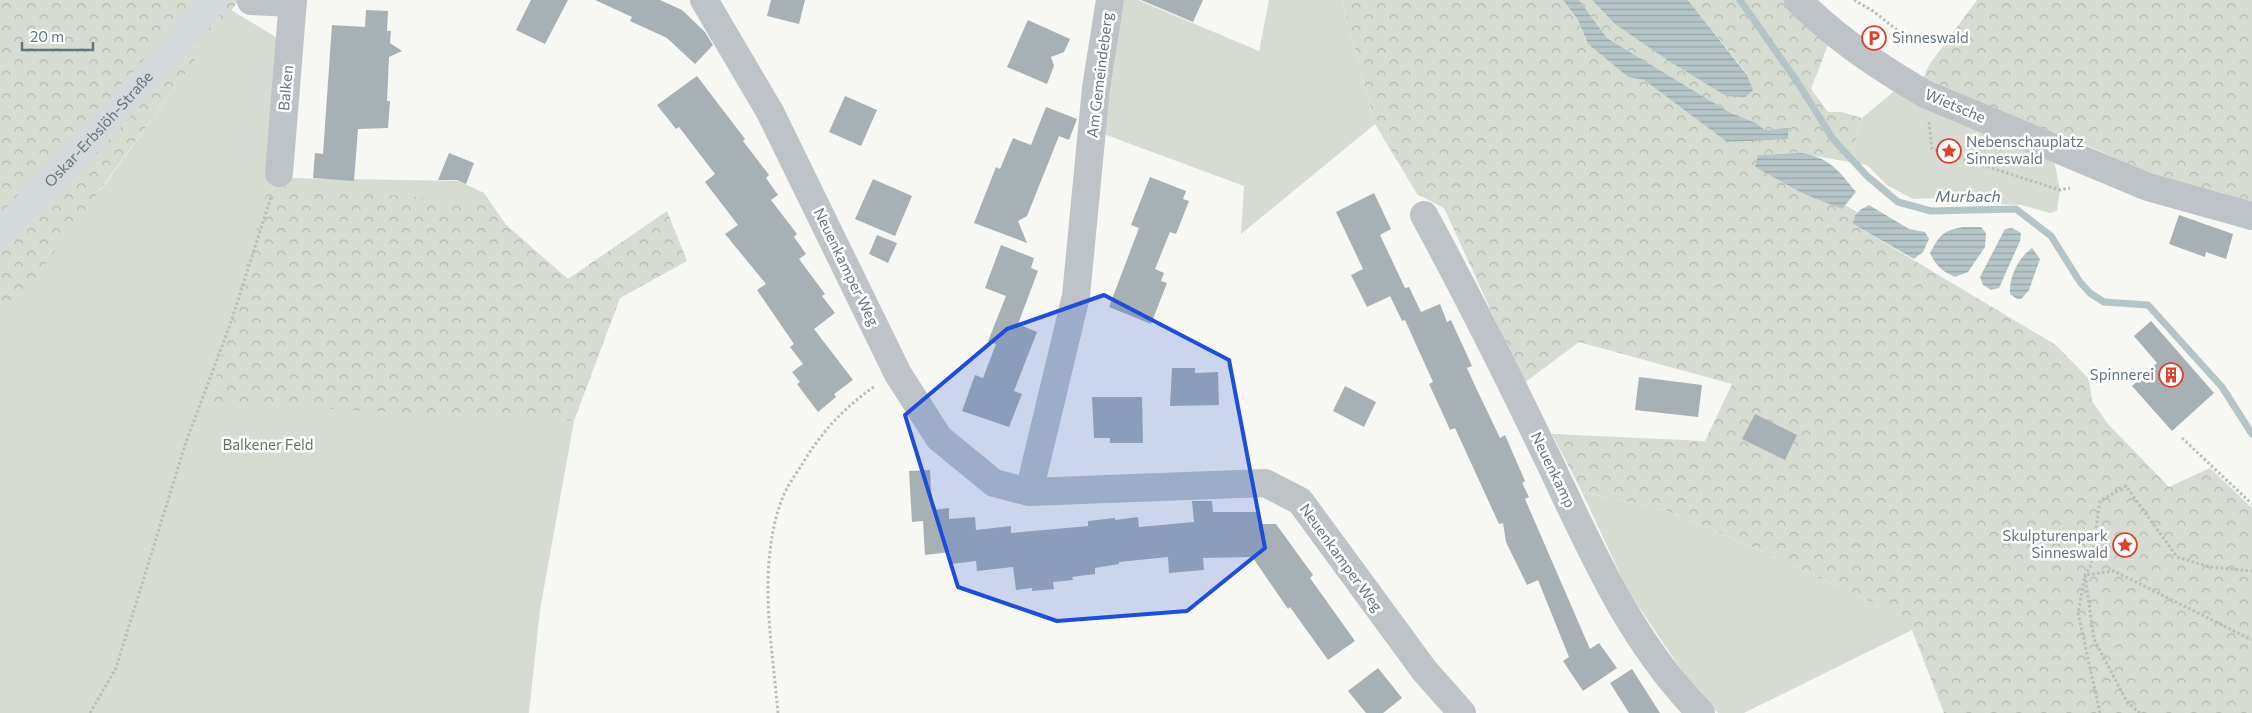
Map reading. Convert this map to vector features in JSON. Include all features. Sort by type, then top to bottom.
[{"type":"main road","name":"Oskar-Erbslöh-Straße","points":[[0,234],[100,130],[214,0]]},
{"type":"street","name":"Neuenkamper Weg","points":[[704,0],[770,112],[898,374],[939,438],[994,483],[1029,492],[1265,482],[1300,501],[1424,670],[1462,713]]},
{"type":"street","name":"Am Gemeindeberg","points":[[1029,492],[1076,296],[1096,88],[1110,0]]},
{"type":"street","name":"Balken","points":[[251,1],[293,2],[279,173]]},
{"type":"street","name":"Wietsche","points":[[1806,8],[1896,77],[1925,94],[2148,187],[2252,216]]},
{"type":"street","name":"Neuenkamp","points":[[1424,215],[1498,356],[1600,568],[1644,643],[1684,696],[1701,713]]},
{"type":"path","points":[[1925,94],[1932,149],[2060,190],[2070,188]]},
{"type":"path","points":[[90,713],[116,668],[186,442],[230,326],[279,173]]},
{"type":"path","points":[[778,713],[768,584],[772,536],[782,497],[812,448],[848,407],[874,387],[898,374]]},
{"type":"path","points":[[2182,438],[2252,504]]},
{"type":"path","points":[[2100,713],[2078,613],[2085,575],[2091,565],[2100,501],[2126,486],[2177,557],[2210,567],[2252,571]]},
{"type":"path","points":[[2085,575],[2114,571],[2252,640]]},
{"type":"path","points":[[2085,575],[2094,639],[2127,702],[2140,713]]},
{"type":"highlighted area","points":[[1104,295],[1229,360],[1265,548],[1187,611],[1057,621],[958,587],[905,415],[1007,329]]},
{"type":"green space","points":[[0,0],[239,0],[29,287],[0,318]]},
{"type":"green space","points":[[1123,0],[1138,0],[1259,51],[1269,0],[1342,0],[1375,124],[1241,234],[1244,186],[1101,133]]},
{"type":"green space","points":[[1342,0],[1563,0],[1578,20],[1588,44],[1628,77],[1644,80],[1727,142],[1788,139],[1789,129],[1765,130],[1756,123],[1729,112],[1607,38],[1579,0],[1592,0],[1615,24],[1747,74],[1688,0],[1785,0],[1828,45],[1811,89],[1828,112],[1842,112],[1862,118],[1853,148],[1867,165],[1798,153],[1758,155],[1841,209],[1845,205],[1857,212],[1853,219],[1853,224],[2056,345],[2089,379],[2092,401],[2108,424],[2169,487],[2210,468],[2252,508],[2252,713],[1944,713],[1912,630],[1873,603],[1744,543],[1668,511],[1582,492],[1552,434],[1705,441],[1732,384],[1579,342],[1524,383],[1444,208],[1417,194],[1375,124]]},
{"type":"green space","points":[[1977,0],[2252,0],[2252,205],[2220,192],[2167,181],[2077,141],[1921,83],[1929,65]]},
{"type":"green space","name":"Balkener Feld","points":[[231,10],[276,37],[288,178],[459,181],[484,193],[531,261],[559,420],[574,421],[540,610],[529,713],[0,713],[0,290],[103,187]]},
{"type":"green space","name":"Nebenschauplatz Sinneswald","points":[[1898,88],[2053,155],[2060,190],[2057,211],[2050,213],[2021,205],[1994,204],[1971,197],[1913,199],[1887,185],[1857,155],[1853,148],[1862,118]]},
{"type":"green space","points":[[282,186],[480,202],[568,279],[667,211],[687,261],[620,298],[574,421],[209,403],[267,190]]},
{"type":"green space","points":[[1582,492],[1668,511],[1744,543],[1873,603],[1912,630],[1744,713],[1718,713],[1691,684],[1628,591]]},
{"type":"shaded area","points":[[1563,0],[1579,0],[1607,38],[1729,112],[1756,123],[1765,130],[1789,128],[1788,139],[1727,142],[1644,80],[1628,77],[1588,44],[1578,20]]},
{"type":"shaded area","points":[[1592,0],[1688,0],[1747,75],[1753,90],[1745,97],[1726,96],[1669,61],[1615,24]]},
{"type":"shaded area","points":[[1802,153],[1820,158],[1833,166],[1856,192],[1842,209],[1802,193],[1755,167],[1758,155]]},
{"type":"shaded area","points":[[1869,205],[1909,229],[1925,232],[1929,239],[1923,252],[1914,259],[1853,224],[1856,214]]},
{"type":"shaded area","points":[[1963,227],[1981,227],[1986,233],[1985,247],[1968,272],[1955,277],[1940,268],[1930,253],[1942,235],[1950,230]]},
{"type":"shaded area","points":[[2012,228],[2021,233],[2020,241],[1999,288],[1991,290],[1983,285],[1980,277],[2005,229]]},
{"type":"shaded area","points":[[2032,248],[2040,259],[2029,290],[2021,299],[2017,299],[2010,294],[2011,281],[2015,268]]},
{"type":"building","points":[[531,0],[568,0],[545,44],[516,30]]},
{"type":"building","points":[[595,0],[660,0],[682,10],[705,32],[713,45],[695,64],[667,38],[630,21],[632,17]]},
{"type":"building","points":[[771,0],[805,0],[799,24],[767,16]]},
{"type":"building","points":[[1141,0],[1203,0],[1193,22]]},
{"type":"building","points":[[366,10],[388,11],[387,31],[391,31],[390,43],[402,51],[389,57],[387,101],[390,101],[388,128],[358,129],[354,181],[313,178],[315,153],[323,154],[332,25],[365,27]]},
{"type":"building","points":[[1028,20],[1070,39],[1064,52],[1051,57],[1054,66],[1047,84],[1007,67]]},
{"type":"building","points":[[697,76],[745,139],[743,141],[769,175],[766,178],[778,195],[771,200],[797,234],[794,237],[806,254],[799,259],[825,294],[822,296],[835,313],[814,329],[853,380],[834,394],[836,397],[818,412],[797,384],[800,382],[792,372],[803,364],[790,347],[794,344],[757,290],[766,284],[725,234],[738,225],[705,182],[715,174],[679,127],[676,129],[657,105]]},
{"type":"building","points":[[845,96],[877,110],[861,146],[829,132]]},
{"type":"building","points":[[1046,107],[1077,119],[1069,140],[1059,136],[1027,216],[1018,221],[1027,243],[974,223],[996,167],[1000,169],[1013,138],[1031,145]]},
{"type":"building","points":[[449,153],[474,163],[466,184],[457,180],[438,180]]},
{"type":"building","points":[[1150,177],[1186,191],[1183,199],[1189,201],[1176,234],[1170,232],[1155,269],[1164,273],[1161,281],[1167,283],[1151,324],[1109,307],[1139,228],[1131,225]]},
{"type":"building","points":[[873,179],[912,196],[895,236],[855,219]]},
{"type":"building","points":[[1374,193],[1391,229],[1380,235],[1405,288],[1409,287],[1421,312],[1440,304],[1447,322],[1451,320],[1472,366],[1467,368],[1477,390],[1500,438],[1505,435],[1525,481],[1522,483],[1529,497],[1525,499],[1590,649],[1599,643],[1617,668],[1583,691],[1563,661],[1569,657],[1538,580],[1527,585],[1506,542],[1503,523],[1499,524],[1455,428],[1450,430],[1429,384],[1433,382],[1405,320],[1402,321],[1390,296],[1367,307],[1351,275],[1363,269],[1336,212]]},
{"type":"building","points":[[2179,215],[2233,234],[2226,259],[2206,252],[2205,257],[2169,244]]},
{"type":"building","points":[[877,235],[897,243],[888,263],[869,254]]},
{"type":"building","points":[[1001,245],[1034,258],[1031,268],[1038,271],[1018,324],[1037,332],[1014,391],[1022,394],[1009,427],[962,411],[975,375],[983,378],[996,344],[988,341],[1006,296],[985,288]]},
{"type":"building","name":"Spinnerei","points":[[2151,321],[2214,393],[2172,431],[2132,386],[2157,363],[2134,336]]},
{"type":"building","points":[[1172,368],[1195,368],[1195,373],[1218,372],[1219,405],[1170,406]]},
{"type":"building","points":[[1639,377],[1702,385],[1698,417],[1635,410]]},
{"type":"building","points":[[1345,386],[1376,402],[1364,427],[1333,411]]},
{"type":"building","points":[[1092,397],[1142,397],[1143,443],[1110,443],[1110,438],[1094,438]]},
{"type":"building","points":[[1755,414],[1797,435],[1785,460],[1742,439]]},
{"type":"building","points":[[930,470],[932,510],[949,508],[949,519],[975,517],[976,530],[1011,526],[1011,533],[1088,526],[1088,521],[1138,517],[1139,527],[1194,522],[1192,501],[1212,501],[1213,512],[1258,512],[1258,524],[1276,524],[1313,575],[1310,578],[1355,641],[1328,660],[1290,607],[1288,609],[1253,558],[1249,557],[1203,558],[1204,570],[1169,573],[1168,557],[1119,562],[1119,564],[1095,568],[1095,574],[1072,577],[1073,580],[1053,582],[1054,589],[1032,591],[1032,588],[1016,590],[1013,567],[977,571],[976,561],[951,564],[950,552],[925,555],[923,521],[912,522],[909,471]]},
{"type":"building","points":[[1378,668],[1402,698],[1383,713],[1366,713],[1348,691]]},
{"type":"building","points":[[1632,669],[1660,713],[1629,713],[1610,683]]},
{"type":"waterway","name":"Murbach","points":[[1740,0],[1798,83],[1833,139],[1867,176],[1898,202],[1931,211],[2016,209],[2051,236],[2080,282],[2090,293],[2104,302],[2148,305],[2222,387],[2252,434]]},
{"type":"place","name":"Sinneswald","points":[[1874,38]]},
{"type":"place","name":"Nebenschauplatz Sinneswald","points":[[1949,151]]},
{"type":"place","name":"Spinnerei","points":[[2171,375]]},
{"type":"place","name":"Skulpturenpark Sinneswald","points":[[2125,545]]}]
